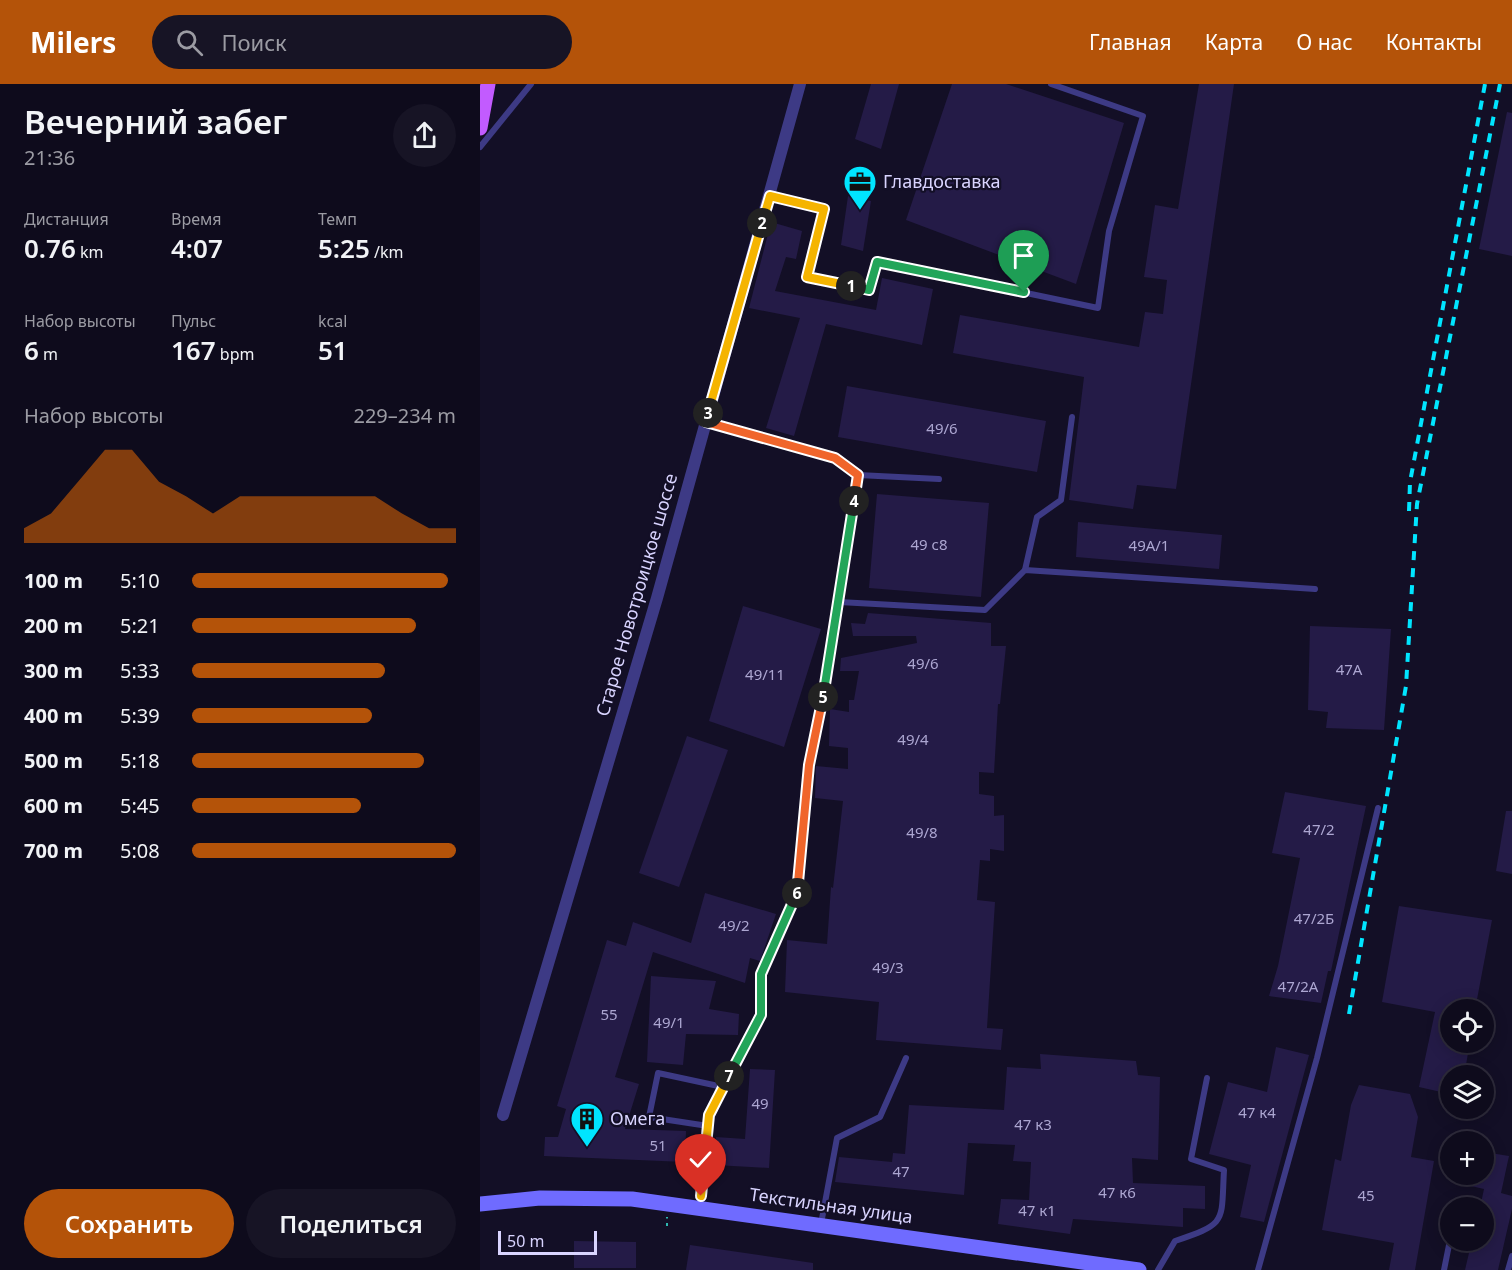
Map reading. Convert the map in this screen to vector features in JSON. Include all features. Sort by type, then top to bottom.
[{"type":"main road","points":[[480,128],[488,84]]},
{"type":"main road","name":"Текстильная улица","points":[[480,1204],[593,1196],[821,1224],[1139,1270]]},
{"type":"street","name":"Старое Новотроицкое шоссе","points":[[503,1115],[657,598],[800,84]]},
{"type":"lane","points":[[480,147],[531,84]]},
{"type":"lane","points":[[770,196],[824,209],[807,277],[869,290],[877,262],[1098,308],[1109,231],[1143,116],[1051,84]]},
{"type":"lane","points":[[839,602],[985,610],[1025,570],[1036,517],[1061,500],[1072,417]]},
{"type":"lane","points":[[706,422],[835,458],[858,475],[939,479]]},
{"type":"lane","points":[[700,1208],[709,1115],[761,1015],[761,974],[797,894],[809,765],[828,673],[858,475]]},
{"type":"lane","points":[[1025,570],[1315,589]]},
{"type":"lane","points":[[1258,1270],[1317,1058],[1378,808]]},
{"type":"lane","points":[[821,1224],[837,1138],[880,1117],[906,1058]]},
{"type":"lane","points":[[708,1126],[649,1117],[658,1073],[723,1087]]},
{"type":"lane","points":[[1158,1270],[1175,1241],[1210,1229],[1222,1214],[1224,1170],[1191,1159],[1207,1078]]},
{"type":"lane","points":[[1444,1270],[1448,1251]]},
{"type":"lane","points":[[1508,1270],[1512,1256]]},
{"type":"building","points":[[871,84],[899,84],[881,149],[855,139]]},
{"type":"building","points":[[952,84],[1006,84],[1124,123],[1076,284],[906,220]]},
{"type":"building","points":[[1199,84],[1234,84],[1176,489],[1137,485],[1133,509],[1069,500],[1084,377],[953,353],[960,315],[1139,347],[1145,312],[1163,314],[1167,280],[1144,277],[1155,205],[1178,209]]},
{"type":"building","points":[[1507,112],[1512,113],[1512,256],[1479,249]]},
{"type":"building","points":[[848,196],[871,201],[863,251],[841,245]]},
{"type":"building","points":[[771,222],[802,231],[796,259],[786,257],[775,291],[876,310],[882,278],[933,289],[922,345],[826,324],[794,436],[766,428],[800,318],[749,308]]},
{"type":"building","points":[[847,386],[1046,421],[1037,472],[838,437]]},
{"type":"building","points":[[877,494],[989,503],[981,597],[869,588]]},
{"type":"building","points":[[1078,522],[1222,535],[1219,569],[1076,557]]},
{"type":"building","points":[[743,606],[821,629],[784,747],[709,721]]},
{"type":"building","points":[[868,613],[991,623],[991,646],[1006,646],[1000,704],[998,704],[994,773],[979,772],[979,794],[994,796],[994,816],[1004,815],[1004,851],[990,849],[990,861],[980,860],[977,900],[995,902],[987,1028],[1003,1029],[1001,1050],[876,1040],[879,1002],[785,992],[787,940],[827,944],[831,887],[833,888],[843,801],[815,798],[816,766],[848,769],[848,748],[829,746],[830,709],[849,712],[849,700],[854,700],[859,671],[840,671],[841,658],[917,643],[916,636],[853,636],[851,623],[865,624]]},
{"type":"building","points":[[1310,626],[1391,629],[1384,730],[1326,728],[1328,712],[1308,710]]},
{"type":"building","points":[[687,736],[728,750],[679,887],[639,873]]},
{"type":"building","points":[[1285,792],[1366,806],[1331,971],[1328,971],[1321,1003],[1269,996],[1278,966],[1300,858],[1272,853]]},
{"type":"building","points":[[1506,811],[1512,811],[1512,874],[1496,871]]},
{"type":"building","points":[[705,893],[776,914],[760,961],[750,958],[745,983],[653,952],[615,1077],[639,1084],[625,1129],[686,1131],[685,1162],[544,1156],[545,1137],[558,1137],[566,1109],[557,1106],[607,940],[626,946],[633,922],[691,943]]},
{"type":"building","points":[[1399,906],[1492,920],[1477,999],[1440,999],[1440,1053],[1468,1053],[1466,1065],[1440,1065],[1440,1092],[1419,1087],[1435,1012],[1382,1002]]},
{"type":"building","points":[[651,976],[716,981],[709,1009],[739,1014],[738,1035],[686,1034],[683,1065],[647,1062]]},
{"type":"building","points":[[1276,1047],[1309,1055],[1264,1222],[1240,1217],[1251,1165],[1209,1154],[1228,1082],[1267,1092]]},
{"type":"building","points":[[1040,1054],[1136,1061],[1138,1075],[1160,1077],[1158,1160],[1132,1158],[1133,1183],[1205,1186],[1205,1209],[1183,1208],[1183,1227],[1073,1219],[1070,1234],[998,1224],[1001,1199],[1029,1200],[1031,1162],[1013,1161],[1015,1145],[968,1143],[964,1195],[835,1182],[839,1157],[892,1162],[893,1153],[905,1154],[909,1105],[1004,1110],[1007,1067],[1041,1069]]},
{"type":"building","points":[[750,1069],[775,1070],[769,1168],[715,1165],[716,1137],[745,1139]]},
{"type":"building","points":[[1359,1085],[1410,1094],[1418,1117],[1411,1157],[1434,1161],[1415,1270],[1389,1270],[1394,1243],[1322,1230],[1335,1159],[1341,1161],[1351,1105]]},
{"type":"building","points":[[1494,1154],[1509,1156],[1501,1193],[1512,1196],[1512,1209],[1498,1270],[1465,1270],[1469,1251],[1494,1251],[1494,1197],[1482,1197],[1484,1189],[1471,1186],[1494,1185]]},
{"type":"building","points":[[574,1241],[636,1242],[636,1268],[574,1268]]},
{"type":"building","points":[[690,1245],[813,1263],[813,1270],[686,1270]]},
{"type":"railway","points":[[1409,511],[1410,482],[1485,84]]},
{"type":"railway","points":[[1349,1014],[1406,686],[1417,504],[1500,84]]},
{"type":"place","name":"Главдоставка","points":[[860,211]]},
{"type":"place","name":"Омега","points":[[587,1148]]},
{"type":"route","points":[[701,1196],[709,1115],[761,1015],[761,974],[797,894],[809,765],[828,673],[858,475],[835,458],[706,422],[770,196],[824,209],[807,277],[869,290],[877,262],[1024,292]]}]
